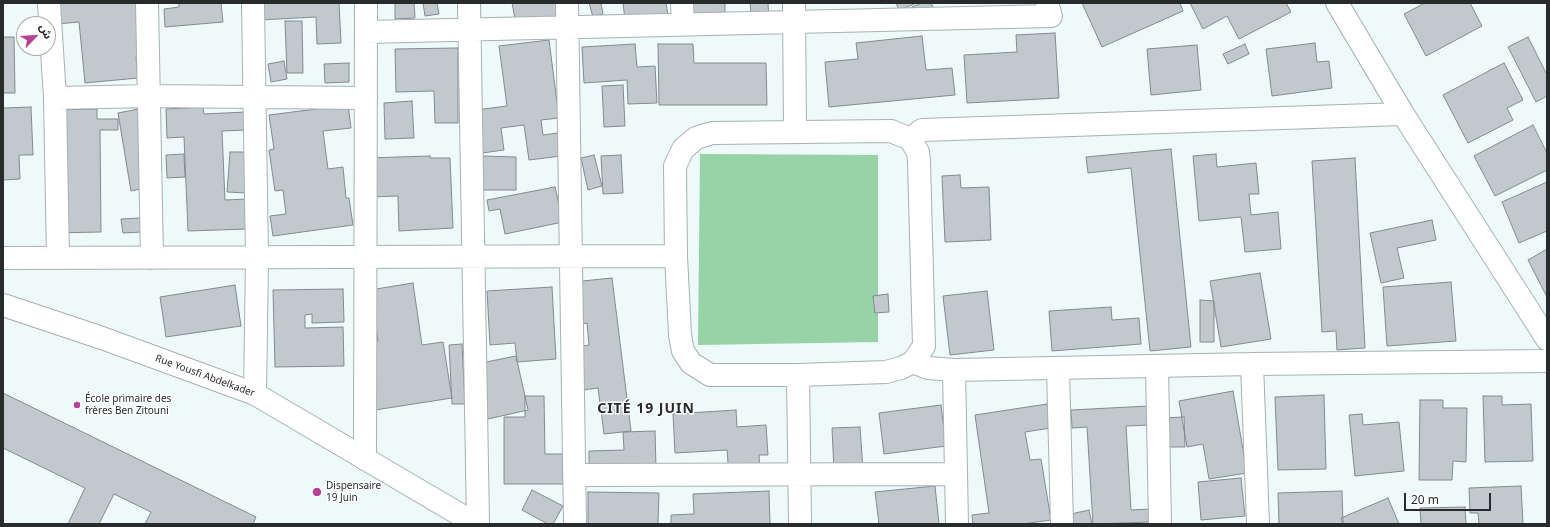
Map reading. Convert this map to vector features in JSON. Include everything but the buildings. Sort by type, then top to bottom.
[{"type":"street","points":[[49,3],[55,98],[58,258]]},
{"type":"street","points":[[146,3],[152,258]]},
{"type":"street","points":[[253,3],[257,258],[255,394]]},
{"type":"street","points":[[364,459],[366,3]]},
{"type":"street","points":[[470,3],[477,524]]},
{"type":"street","points":[[567,3],[575,524]]},
{"type":"street","points":[[682,3],[683,25]]},
{"type":"street","points":[[366,32],[683,25],[795,13],[1051,16],[1047,3]]},
{"type":"street","points":[[1337,3],[1403,114],[1547,339]]},
{"type":"street","points":[[795,13],[795,132]]},
{"type":"street","points":[[55,98],[149,96],[366,98]]},
{"type":"street","points":[[910,139],[922,130],[1403,114]]},
{"type":"street","points":[[891,131],[910,139],[918,152],[920,161],[924,346],[913,362],[901,368],[886,372],[798,375],[710,375],[691,363],[683,351],[680,335],[676,256],[675,166],[683,149],[696,138],[712,133],[891,131]]},
{"type":"street","points":[[3,258],[676,256]]},
{"type":"street","name":"Rue Yousfi Abdelkader","points":[[3,305],[102,338],[255,394],[477,524]]},
{"type":"street","points":[[913,362],[928,368],[954,370],[1157,368],[1252,364],[1547,361]]},
{"type":"street","points":[[1252,364],[1258,524]]},
{"type":"street","points":[[1157,368],[1160,524]]},
{"type":"street","points":[[1058,369],[1062,524]]},
{"type":"street","points":[[954,370],[957,524]]},
{"type":"street","points":[[798,375],[800,524]]},
{"type":"street","points":[[575,475],[956,474]]},
{"type":"green space","points":[[700,154],[878,155],[878,342],[698,345]]},
{"type":"place","name":"École primaire des frères Ben Zitouni","points":[[77,405]]},
{"type":"place","name":"Dispensaire 19 Juin","points":[[317,492]]},
{"type":"district","name":"CITÉ 19 JUIN","points":[[646,409]]}]
